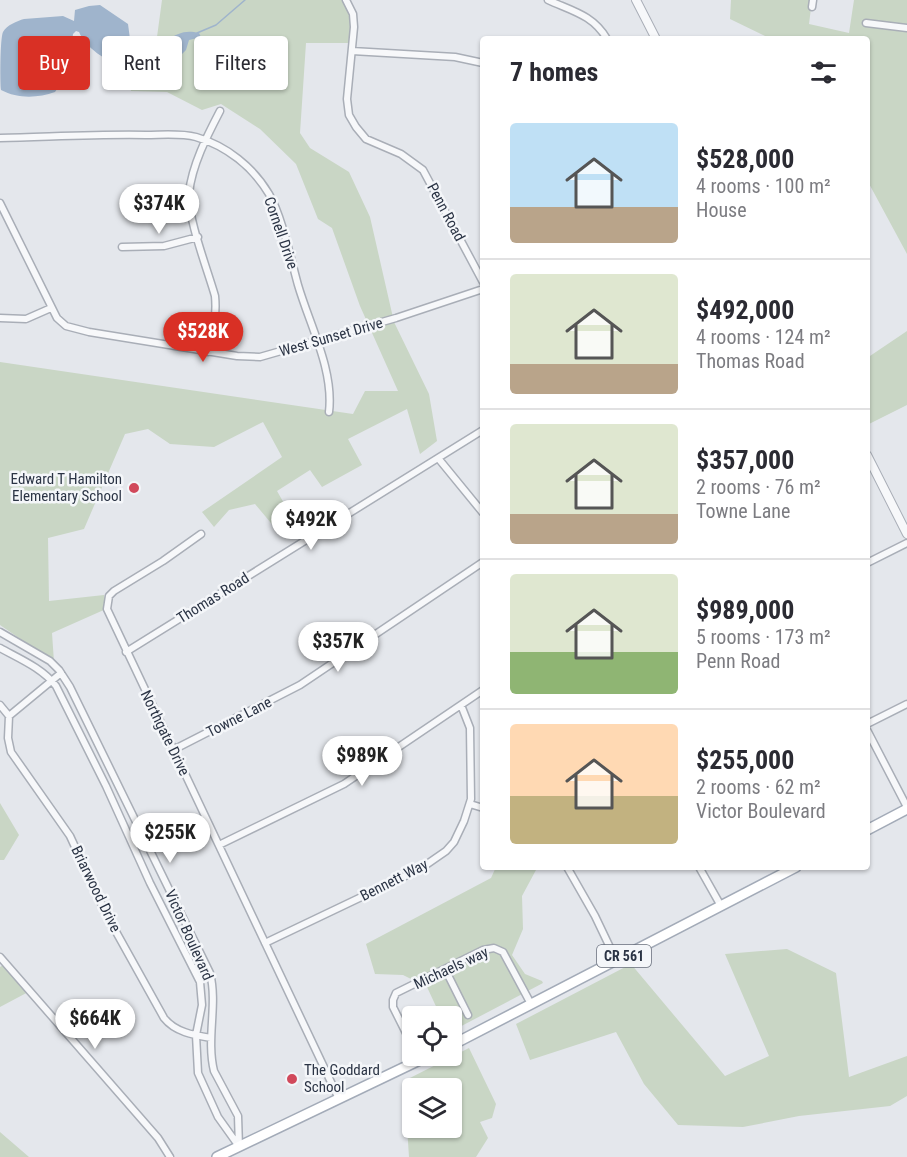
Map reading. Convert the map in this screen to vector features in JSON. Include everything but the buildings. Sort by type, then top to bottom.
[{"type":"main road","points":[[870,828],[907,808]]},
{"type":"main road","name":"CR 561","points":[[462,1040],[790,870]]},
{"type":"main road","points":[[217,1157],[404,1066]]},
{"type":"street","name":"Penn Road","points":[[346,0],[353,15],[354,27],[347,99],[349,115],[366,139],[401,154],[423,170],[480,276]]},
{"type":"street","points":[[548,0],[586,17],[599,26],[605,36]]},
{"type":"street","points":[[636,0],[654,36]]},
{"type":"street","points":[[866,23],[907,28]]},
{"type":"street","points":[[352,51],[455,57],[480,62]]},
{"type":"street","points":[[208,352],[215,326],[215,296],[191,212],[189,194],[205,140],[220,111]]},
{"type":"street","name":"Cornell Drive","points":[[0,138],[114,134],[188,135],[205,140],[245,163],[270,196],[330,387],[329,412]]},
{"type":"street","name":"West Sunset Drive","points":[[0,203],[51,308],[62,323],[73,328],[208,352],[260,357],[396,318],[480,290]]},
{"type":"street","points":[[122,247],[164,246],[198,237]]},
{"type":"street","points":[[0,318],[26,319],[51,308]]},
{"type":"street","name":"Thomas Road","points":[[126,652],[480,432]]},
{"type":"street","points":[[438,458],[480,509]]},
{"type":"street","points":[[870,461],[907,534]]},
{"type":"street","name":"Northgate Drive","points":[[201,534],[114,591],[107,602],[109,616],[339,1099]]},
{"type":"street","points":[[870,562],[907,543]]},
{"type":"street","name":"Towne Lane","points":[[173,750],[300,684],[480,564]]},
{"type":"street","name":"Victor Boulevard","points":[[0,632],[42,655],[61,673],[80,706],[210,972],[213,999],[211,1038],[214,1071],[238,1116],[239,1147]]},
{"type":"street","points":[[12,654],[21,644]]},
{"type":"street","name":"Victor Boulevard","points":[[0,648],[38,669],[61,695],[150,883],[200,982],[202,1005],[196,1035],[196,1061],[201,1083],[218,1117],[239,1147]]},
{"type":"street","points":[[0,705],[9,716],[61,673]]},
{"type":"street","points":[[219,845],[344,784],[480,692]]},
{"type":"street","points":[[870,722],[907,704]]},
{"type":"street","name":"Bennett Way","points":[[265,943],[434,860],[454,842],[465,821],[470,804],[472,772],[470,728],[461,705]]},
{"type":"street","name":"Briarwood Drive","points":[[9,716],[8,738],[11,752],[70,836],[105,912],[164,1018],[174,1027],[211,1038]]},
{"type":"street","points":[[870,736],[907,808]]},
{"type":"street","points":[[470,804],[480,807]]},
{"type":"street","points":[[569,870],[595,916],[616,960]]},
{"type":"street","points":[[701,870],[721,906]]},
{"type":"street","name":"Michaels way","points":[[402,1025],[393,1007],[396,993],[483,950],[494,948],[503,951],[531,1004]]},
{"type":"street","points":[[0,957],[158,1138],[170,1157]]},
{"type":"street","points":[[445,969],[468,1015]]},
{"type":"green space","points":[[162,0],[347,0],[355,27],[353,43],[306,43],[300,133],[310,148],[349,172],[370,217],[394,322],[429,394],[437,441],[420,454],[407,409],[348,439],[362,465],[322,487],[310,470],[277,491],[297,526],[281,535],[255,504],[229,510],[214,527],[202,512],[282,457],[263,422],[214,447],[170,444],[148,429],[125,434],[84,529],[48,538],[49,601],[104,595],[106,609],[52,633],[54,662],[0,625],[0,362],[353,414],[365,391],[398,391],[360,306],[332,228],[318,219],[296,164],[260,129],[221,104],[202,110],[167,92],[131,91],[182,90],[182,36],[157,36]]},
{"type":"green space","points":[[731,0],[812,0],[809,24],[849,33],[854,0],[907,0],[907,254],[870,186],[870,36],[765,36],[730,19]]},
{"type":"green space","points":[[907,331],[907,405],[870,424],[870,356]]},
{"type":"green space","points":[[0,803],[19,835],[4,860],[0,860]]},
{"type":"green space","points":[[495,870],[536,870],[522,896],[523,929],[512,955],[525,974],[543,983],[462,1026],[462,1006],[436,1006],[427,987],[403,975],[375,974],[366,944],[491,878]]},
{"type":"green space","points":[[787,949],[836,973],[849,1077],[907,1056],[907,1096],[890,1106],[799,1116],[743,1127],[678,1125],[644,1084],[616,1032],[530,1060],[516,1024],[631,964],[725,1076],[769,1056],[725,954]]},
{"type":"green space","points":[[8,962],[32,990],[0,1007],[0,967]]},
{"type":"green space","points":[[469,1048],[496,1104],[492,1118],[480,1122],[488,1138],[476,1157],[409,1157],[408,1138],[462,1138],[462,1078],[410,1078],[434,1066],[462,1066],[462,1052]]},
{"type":"green space","points":[[0,1132],[29,1157],[0,1157]]},
{"type":"water","points":[[100,5],[128,24],[130,36],[102,36],[102,56],[90,47],[90,36],[81,36],[76,31],[73,36],[18,36],[18,90],[56,90],[28,97],[1,90],[1,42],[3,32],[7,27],[24,19],[63,16],[74,21],[75,10]]},
{"type":"water","points":[[186,32],[199,33],[200,36],[194,36],[194,39],[189,40],[182,54],[182,36],[175,36]]},
{"type":"waterway","points":[[197,33],[216,25],[245,0]]},
{"type":"place","name":"Edward T Hamilton Elementary School","points":[[134,488]]},
{"type":"place","name":"The Goddard School","points":[[292,1079]]}]
